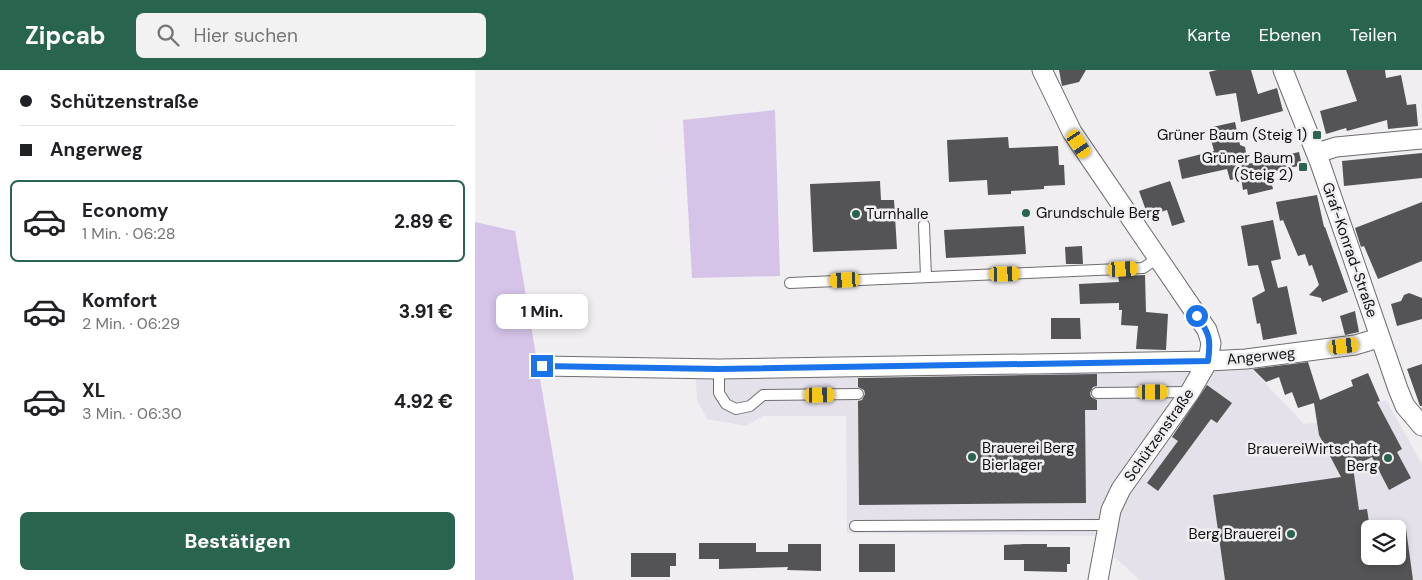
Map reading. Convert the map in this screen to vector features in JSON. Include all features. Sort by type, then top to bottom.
[{"type":"street","name":"Schützenstraße","points":[[1042,70],[1072,132],[1207,330],[1211,343],[1208,361],[1190,392],[1121,489],[1111,510],[1107,525],[1098,580]]},
{"type":"street","name":"Graf-Konrad-Straße","points":[[1283,70],[1317,153],[1379,338],[1405,406],[1422,426]]},
{"type":"street","points":[[1317,153],[1336,147],[1422,139]]},
{"type":"street","name":"Angerweg","points":[[542,366],[719,369],[1208,361],[1246,359],[1355,345],[1379,338]]},
{"type":"lane","points":[[924,225],[926,277]]},
{"type":"lane","points":[[791,283],[1143,268],[1158,258]]},
{"type":"lane","points":[[719,369],[719,393],[726,404],[736,409],[750,406],[763,395],[858,394]]},
{"type":"lane","points":[[1097,393],[1190,392]]},
{"type":"lane","points":[[855,526],[1107,525]]},
{"type":"shaded area","points":[[775,110],[780,276],[692,278],[683,120]]},
{"type":"shaded area","points":[[475,222],[515,231],[574,580],[475,580]]},
{"type":"shaded area","points":[[1248,365],[1304,424],[1334,421],[1386,400],[1422,464],[1422,580],[1140,580],[1114,557],[1116,536],[847,533],[846,416],[763,416],[746,426],[707,419],[697,400],[695,370]]},
{"type":"building","points":[[1059,70],[1086,70],[1079,82],[1062,86]]},
{"type":"building","points":[[1217,70],[1251,70],[1258,94],[1277,88],[1283,111],[1241,122],[1236,93],[1216,96],[1209,72]]},
{"type":"building","points":[[1346,70],[1385,70],[1386,78],[1401,75],[1407,105],[1416,104],[1418,126],[1388,129],[1387,120],[1347,131],[1346,128],[1326,134],[1320,111],[1357,101]]},
{"type":"building","points":[[1235,122],[1240,145],[1245,147],[1248,164],[1299,152],[1302,165],[1269,173],[1273,189],[1248,195],[1247,189],[1243,190],[1241,178],[1230,180],[1227,169],[1182,179],[1178,160],[1214,151],[1208,128]]},
{"type":"building","points":[[1008,137],[1009,148],[1058,146],[1059,165],[1064,165],[1065,185],[1044,186],[1044,189],[1011,191],[1011,194],[988,195],[987,180],[949,182],[947,140]]},
{"type":"building","points":[[1422,153],[1422,178],[1344,186],[1342,161]]},
{"type":"building","name":"Turnhalle","points":[[880,181],[881,200],[894,200],[897,249],[813,252],[810,184]]},
{"type":"building","points":[[1170,181],[1185,222],[1172,226],[1167,210],[1148,216],[1139,191]]},
{"type":"building","points":[[1317,195],[1324,227],[1348,292],[1322,302],[1321,298],[1309,295],[1319,285],[1312,265],[1309,266],[1305,254],[1298,256],[1283,220],[1280,221],[1276,202]]},
{"type":"building","points":[[1422,202],[1422,261],[1378,279],[1364,246],[1361,247],[1355,228]]},
{"type":"building","points":[[1273,220],[1281,259],[1271,261],[1278,288],[1287,286],[1297,334],[1263,340],[1260,323],[1257,324],[1252,298],[1265,291],[1258,265],[1248,266],[1241,226]]},
{"type":"building","points":[[1024,226],[1026,254],[946,258],[944,230]]},
{"type":"building","points":[[1082,246],[1083,264],[1066,264],[1065,247]]},
{"type":"building","points":[[1145,275],[1146,312],[1168,314],[1166,350],[1136,349],[1138,326],[1121,325],[1122,310],[1119,310],[1119,303],[1080,304],[1079,284],[1119,282],[1118,276]]},
{"type":"building","points":[[1409,293],[1422,298],[1422,319],[1397,326],[1391,304],[1401,301],[1404,295]]},
{"type":"building","points":[[1355,311],[1359,332],[1345,335],[1340,316]]},
{"type":"building","points":[[1051,318],[1080,318],[1081,339],[1051,339]]},
{"type":"building","name":"Berg Brauerei","points":[[1308,362],[1320,400],[1353,386],[1351,380],[1368,373],[1380,401],[1377,402],[1402,449],[1397,452],[1411,478],[1389,490],[1372,457],[1353,467],[1359,510],[1367,509],[1369,520],[1361,520],[1361,565],[1406,565],[1406,529],[1413,580],[1225,580],[1213,495],[1341,477],[1319,435],[1314,403],[1298,408],[1292,392],[1285,395],[1279,377],[1266,382],[1253,369]]},
{"type":"building","points":[[1422,364],[1422,406],[1420,406],[1407,369]]},
{"type":"building","name":"Brauerei Berg Bierlager","points":[[1097,374],[1097,386],[1093,387],[1090,393],[1091,397],[1097,400],[1097,410],[1085,410],[1086,503],[859,505],[858,401],[862,400],[865,394],[864,390],[858,387],[858,378]]},
{"type":"building","points":[[1207,385],[1232,403],[1217,423],[1211,419],[1158,491],[1147,483],[1178,441],[1172,437]]},
{"type":"building","points":[[699,543],[756,543],[756,552],[788,552],[788,544],[821,544],[821,571],[787,570],[788,567],[719,569],[719,559],[699,559]]},
{"type":"building","points":[[859,544],[895,544],[895,572],[859,572]]},
{"type":"building","points":[[1024,544],[1070,547],[1070,564],[1067,564],[1067,572],[1024,571],[1024,560],[1004,560],[1004,545]]},
{"type":"building","points":[[631,553],[676,553],[676,566],[670,566],[670,577],[631,577]]},
{"type":"place","name":"Grüner Baum (Steig 1)","points":[[1317,135]]},
{"type":"place","name":"Grüner Baum (Steig 2)","points":[[1303,167]]},
{"type":"place","name":"Grundschule Berg","points":[[1026,213]]},
{"type":"place","name":"Turnhalle","points":[[856,214]]},
{"type":"place","name":"Brauerei Berg Bierlager","points":[[972,457]]},
{"type":"place","name":"BrauereiWirtschaft Berg","points":[[1388,458]]},
{"type":"place","name":"Berg Brauerei","points":[[1291,534]]},
{"type":"route","points":[[542,366],[719,369],[1208,361],[1211,343],[1207,330],[1197,316]]}]
